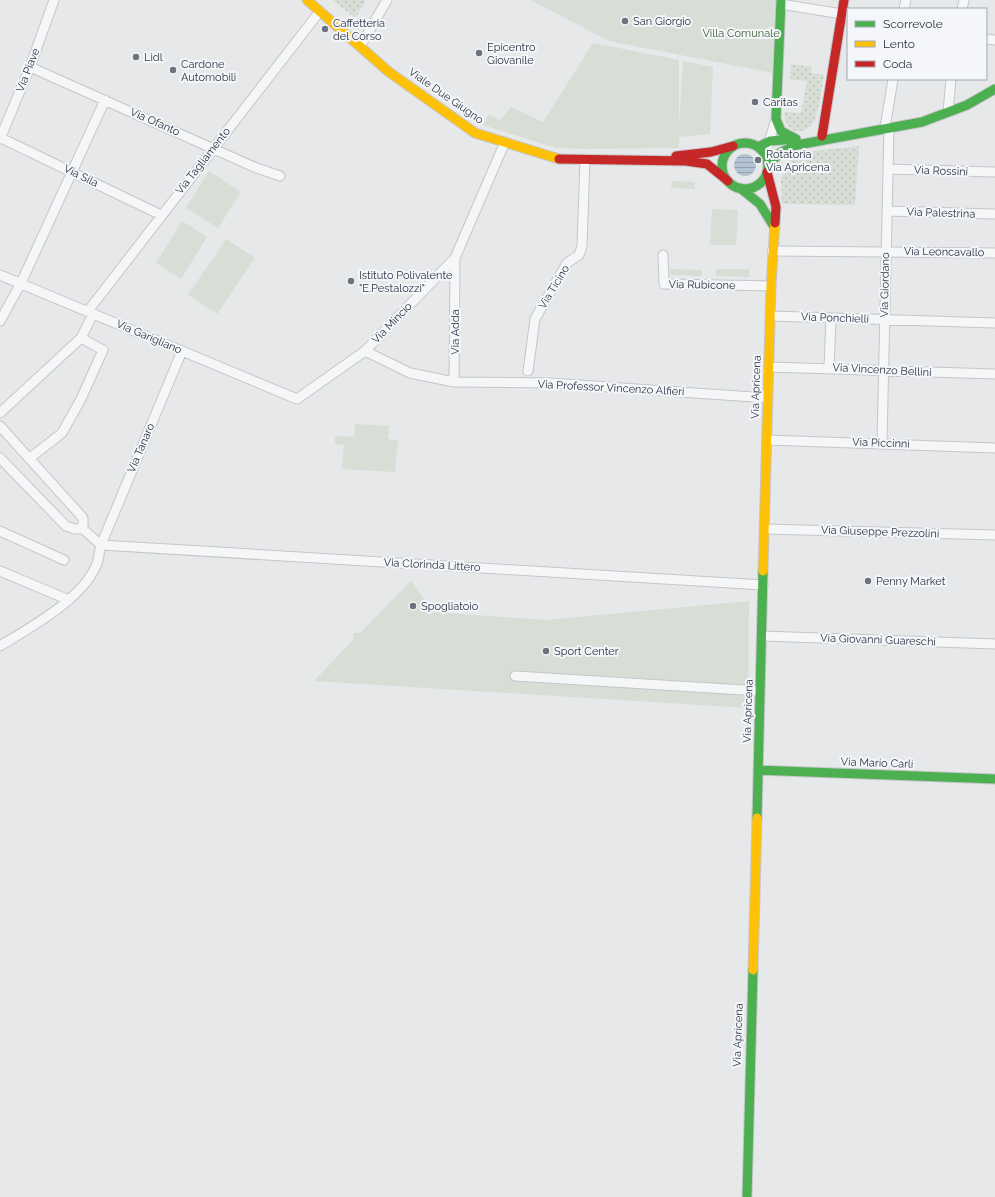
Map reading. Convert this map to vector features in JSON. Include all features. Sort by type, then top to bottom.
[{"type":"main road","name":"Viale Due Giugno","points":[[307,0],[389,72],[475,133],[558,158],[686,161],[707,164],[728,181],[740,188]]},
{"type":"main road","points":[[822,136],[845,14],[844,0]]},
{"type":"main road","points":[[781,2],[776,119],[781,131],[796,139]]},
{"type":"main road","points":[[768,169],[765,155],[758,147],[770,141],[847,134],[922,122],[967,105],[995,89]]},
{"type":"main road","points":[[740,188],[754,187],[760,184],[772,158],[785,149],[847,134]]},
{"type":"main road","name":"Viale Due Giugno","points":[[644,161],[711,152],[736,145],[751,144],[758,147]]},
{"type":"main road","points":[[728,181],[724,175],[723,161],[725,154],[736,145]]},
{"type":"main road","name":"Via Apricena","points":[[747,1197],[772,251],[773,225],[776,207],[768,169]]},
{"type":"main road","points":[[740,188],[748,193],[765,209],[773,225]]},
{"type":"main road","name":"Via Mario Carli","points":[[758,770],[995,779]]},
{"type":"street","name":"Via Piave","points":[[0,139],[30,67],[54,0]]},
{"type":"street","points":[[361,46],[387,0]]},
{"type":"street","points":[[781,2],[845,14]]},
{"type":"street","name":"Via Tagliamento","points":[[81,338],[90,312],[161,215],[320,11]]},
{"type":"street","name":"Via Ofanto","points":[[30,67],[254,167],[280,176]]},
{"type":"street","name":"Via Giordano","points":[[882,443],[888,169],[887,128],[893,80]]},
{"type":"street","points":[[948,112],[951,80]]},
{"type":"street","points":[[0,321],[20,285],[105,100]]},
{"type":"street","points":[[765,155],[776,119]]},
{"type":"street","name":"Via Sila","points":[[0,139],[161,215]]},
{"type":"street","name":"Via Mincio","points":[[297,399],[365,351],[455,258],[505,142]]},
{"type":"street","name":"Via Ticino","points":[[528,371],[535,319],[567,263],[579,255],[582,246],[585,159]]},
{"type":"street","name":"Via Rossini","points":[[888,169],[995,172]]},
{"type":"street","name":"Via Palestrina","points":[[887,211],[995,214]]},
{"type":"street","name":"Via Leoncavallo","points":[[772,251],[995,253]]},
{"type":"street","name":"Via Rubicone","points":[[663,255],[664,284],[771,286]]},
{"type":"street","name":"Via Adda","points":[[454,382],[455,258]]},
{"type":"street","name":"Via Garigliano","points":[[0,275],[20,285],[90,312],[297,399]]},
{"type":"street","name":"Via Ponchielli","points":[[771,316],[995,323]]},
{"type":"street","points":[[829,367],[831,318]]},
{"type":"street","points":[[0,413],[81,338],[103,350],[81,399],[62,433],[30,458]]},
{"type":"street","name":"Via Tanaro","points":[[0,646],[42,620],[69,600],[77,593],[96,566],[100,545],[182,351]]},
{"type":"street","name":"Via Professor Vincenzo Alfieri","points":[[365,351],[410,373],[454,382],[550,384],[768,398]]},
{"type":"street","name":"Via Vincenzo Bellini","points":[[769,367],[829,367],[883,371],[995,374]]},
{"type":"street","points":[[0,426],[83,518],[82,528]]},
{"type":"street","name":"Via Piccinni","points":[[767,440],[995,448]]},
{"type":"street","points":[[0,458],[66,526],[75,529],[82,528]]},
{"type":"street","points":[[82,528],[100,545]]},
{"type":"street","name":"Via Giuseppe Prezzolini","points":[[765,529],[995,535]]},
{"type":"street","points":[[0,531],[64,560]]},
{"type":"street","name":"Via Clorinda Littero","points":[[100,545],[763,585]]},
{"type":"street","points":[[0,571],[69,600]]},
{"type":"street","name":"Via Giovanni Guareschi","points":[[762,636],[995,644]]},
{"type":"street","points":[[515,676],[760,691]]},
{"type":"green space","points":[[333,0],[366,0],[355,18]]},
{"type":"green space","name":"Villa Comunale","points":[[531,0],[775,0],[773,73],[609,41]]},
{"type":"green space","points":[[593,43],[679,60],[679,126],[683,61],[713,67],[710,134],[679,137],[679,148],[556,148],[483,125],[489,114],[500,120],[511,107],[543,122]]},
{"type":"green space","points":[[791,64],[812,67],[811,73],[824,75],[819,105],[814,121],[806,130],[801,131],[791,129],[787,125],[785,119],[785,112],[801,113],[807,81],[790,79]]},
{"type":"green space","points":[[859,146],[855,205],[782,204],[781,179],[791,157],[805,152]]},
{"type":"green space","points":[[209,171],[241,192],[218,228],[186,208]]},
{"type":"green space","points":[[672,181],[695,182],[695,189],[671,188]]},
{"type":"green space","points":[[712,209],[738,210],[736,245],[710,245]]},
{"type":"green space","points":[[182,221],[207,237],[181,279],[156,263]]},
{"type":"green space","points":[[226,239],[255,258],[217,314],[188,295]]},
{"type":"green space","points":[[670,269],[702,270],[702,276],[670,275]]},
{"type":"green space","points":[[716,269],[749,269],[749,277],[716,276]]},
{"type":"green space","points":[[355,424],[389,426],[388,439],[398,440],[395,472],[342,469],[344,445],[335,444],[335,436],[354,437]]},
{"type":"green space","name":"Sport Center","points":[[411,581],[433,612],[546,620],[749,601],[748,708],[314,681],[353,640],[354,633],[360,633]]},
{"type":"water","name":"Rotatoria Via Apricena","points":[[745,154],[753,157],[756,165],[753,173],[745,176],[737,173],[734,165],[737,157]]},
{"type":"traffic: fast","points":[[781,0],[776,119],[781,131],[796,139]]},
{"type":"traffic: fast","points":[[768,165],[781,152],[797,145],[922,122],[967,105],[995,89]]},
{"type":"traffic: fast","points":[[758,147],[770,141],[796,139]]},
{"type":"traffic: fast","points":[[745,143],[758,147],[764,153],[768,166],[764,179],[758,185],[745,189],[732,185],[726,179],[722,166],[726,153],[732,147],[745,143]]},
{"type":"traffic: fast","points":[[740,188],[760,204],[773,225]]},
{"type":"traffic: fast","points":[[757,818],[763,571]]},
{"type":"traffic: fast","points":[[758,770],[995,779]]},
{"type":"traffic: fast","points":[[747,1197],[753,970]]},
{"type":"traffic: slow","points":[[307,0],[389,72],[475,133],[559,159]]},
{"type":"traffic: slow","points":[[763,571],[771,286],[775,223]]},
{"type":"traffic: slow","points":[[753,970],[757,818]]},
{"type":"traffic: jam","points":[[822,136],[844,0]]},
{"type":"traffic: jam","points":[[676,156],[711,152],[733,146]]},
{"type":"traffic: jam","points":[[559,159],[686,161],[707,164],[728,181]]},
{"type":"traffic: jam","points":[[767,172],[776,207],[775,223]]},
{"type":"place","name":"San Giorgio","points":[[625,21]]},
{"type":"place","name":"Caffetteria del Corso","points":[[325,29]]},
{"type":"place","name":"Epicentro Giovanile","points":[[479,53]]},
{"type":"place","name":"Lidl","points":[[136,57]]},
{"type":"place","name":"Cardone Automobili","points":[[173,70]]},
{"type":"place","name":"Caritas","points":[[755,102]]},
{"type":"place","name":"Rotatoria Via Apricena","points":[[758,160]]},
{"type":"place","name":"Istituto Polivalente \"E.Pestalozzi\"","points":[[351,281]]},
{"type":"place","name":"Penny Market","points":[[868,581]]},
{"type":"place","name":"Spogliatoio","points":[[413,606]]},
{"type":"place","name":"Sport Center","points":[[546,651]]}]
